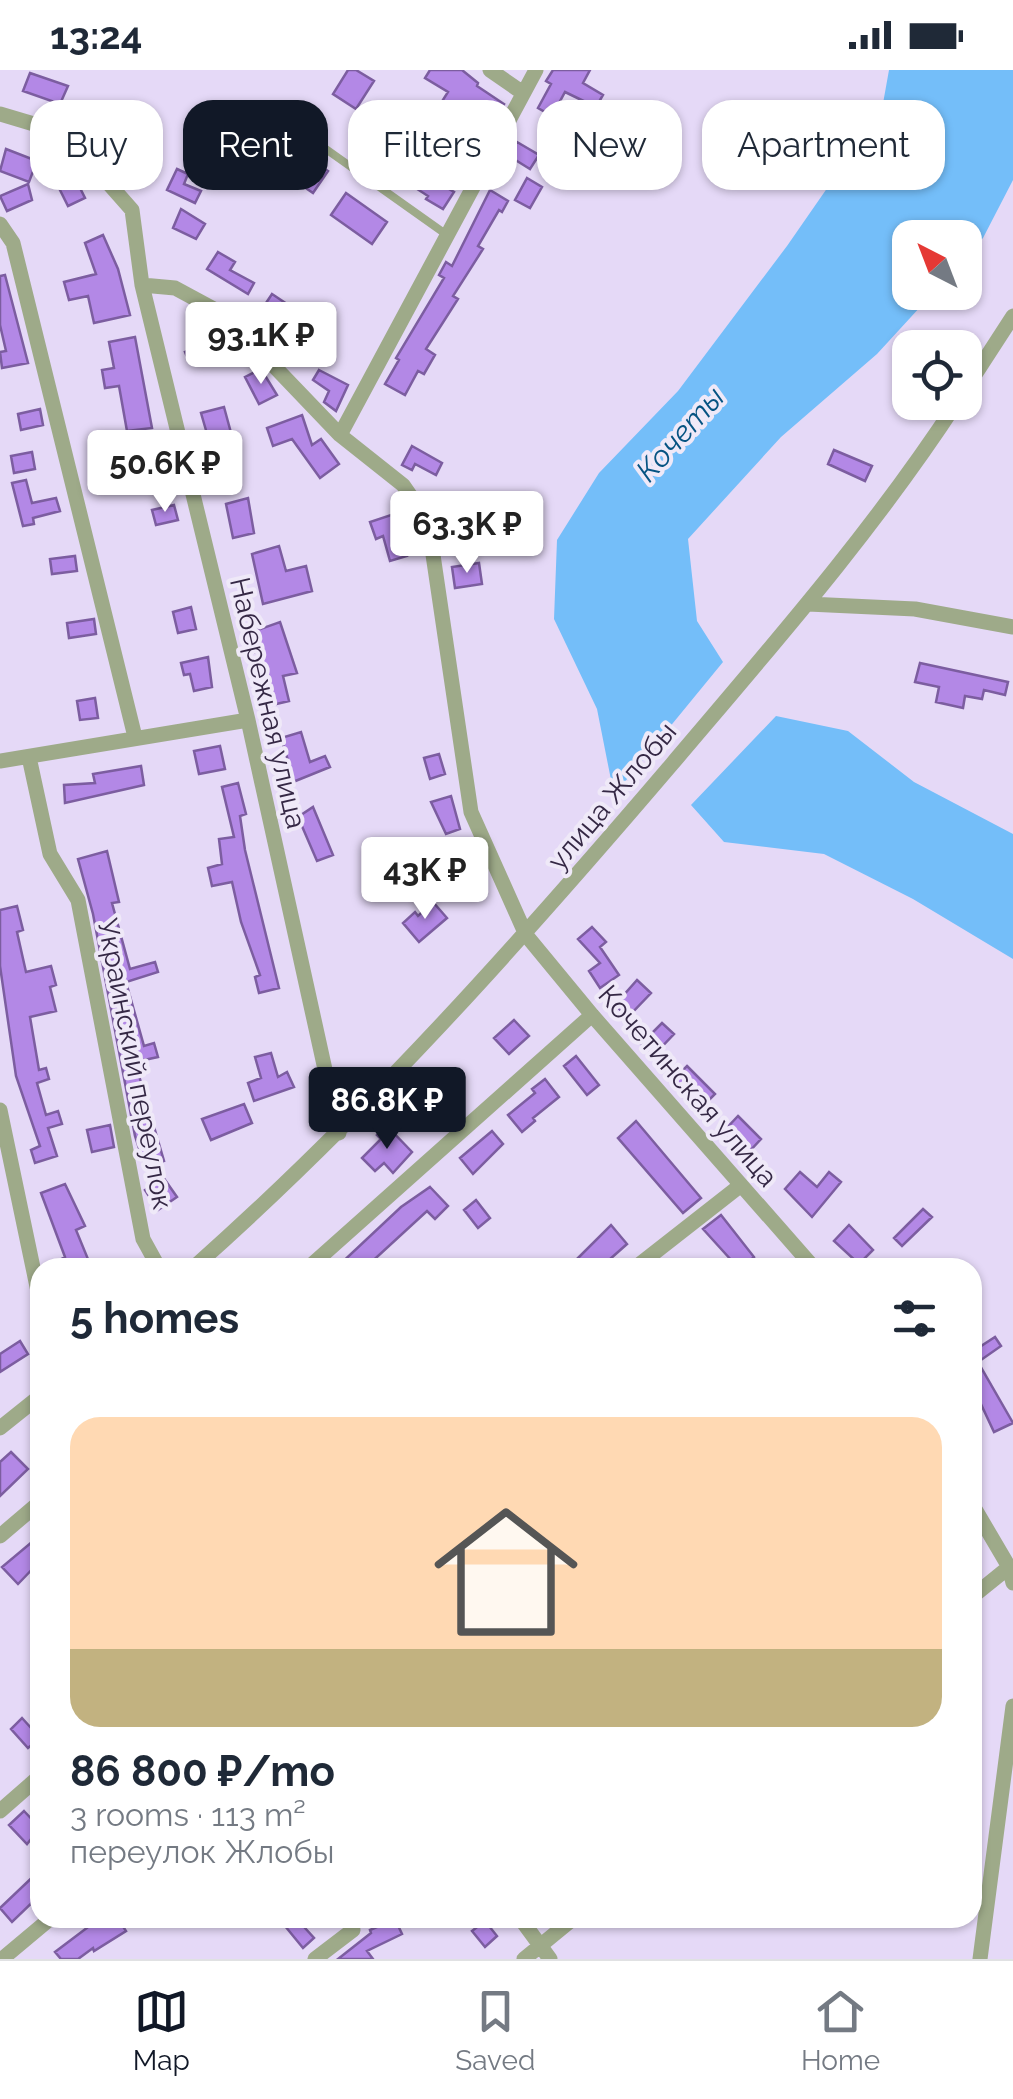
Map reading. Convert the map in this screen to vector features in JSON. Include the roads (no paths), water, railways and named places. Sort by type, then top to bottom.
[{"type":"street","points":[[490,70],[523,93]]},
{"type":"street","points":[[340,435],[536,70]]},
{"type":"street","name":"Набережная улица","points":[[0,114],[64,133],[132,210],[142,285],[248,720],[339,1134]]},
{"type":"street","points":[[0,224],[13,243],[136,738]]},
{"type":"street","points":[[142,285],[174,288],[225,316],[340,435],[403,485],[428,521],[471,812],[526,935]]},
{"type":"street","points":[[982,364],[1013,316]]},
{"type":"street","name":"улица Жлобы","points":[[203,1258],[339,1134],[526,935],[808,604],[946,420]]},
{"type":"street","points":[[808,604],[915,608],[1013,627]]},
{"type":"street","points":[[0,761],[248,720]]},
{"type":"street","name":"Украинский переулок","points":[[29,757],[50,854],[78,900],[143,1238],[154,1258]]},
{"type":"street","name":"Кочетинская улица","points":[[526,935],[801,1258]]},
{"type":"street","points":[[319,1258],[592,1015]]},
{"type":"street","points":[[0,1110],[31,1258]]},
{"type":"street","points":[[648,1258],[741,1185]]},
{"type":"street","points":[[0,1428],[30,1404]]},
{"type":"street","points":[[0,1536],[30,1510]]},
{"type":"street","points":[[982,1522],[1011,1575],[982,1591]]},
{"type":"street","points":[[980,1959],[1013,1706]]},
{"type":"street","points":[[0,1811],[30,1786]]},
{"type":"street","points":[[2,1959],[39,1928]]},
{"type":"street","points":[[527,1928],[545,1952]]},
{"type":"street","points":[[524,1959],[545,1952],[565,1928]]},
{"type":"street","points":[[315,1959],[354,1930]]},
{"type":"lane","points":[[328,151],[447,235]]},
{"type":"water","name":"Кочеты","points":[[889,70],[1013,70],[1013,180],[982,239],[982,220],[892,220],[892,310],[917,310],[899,330],[892,330],[892,338],[877,354],[781,437],[688,539],[697,621],[723,662],[614,795],[597,709],[554,619],[557,540],[599,473],[678,391],[826,190],[945,190],[945,100],[884,100]]},
{"type":"water","points":[[776,716],[848,731],[914,782],[1013,834],[1013,959],[913,899],[824,854],[724,842],[691,805]]}]
